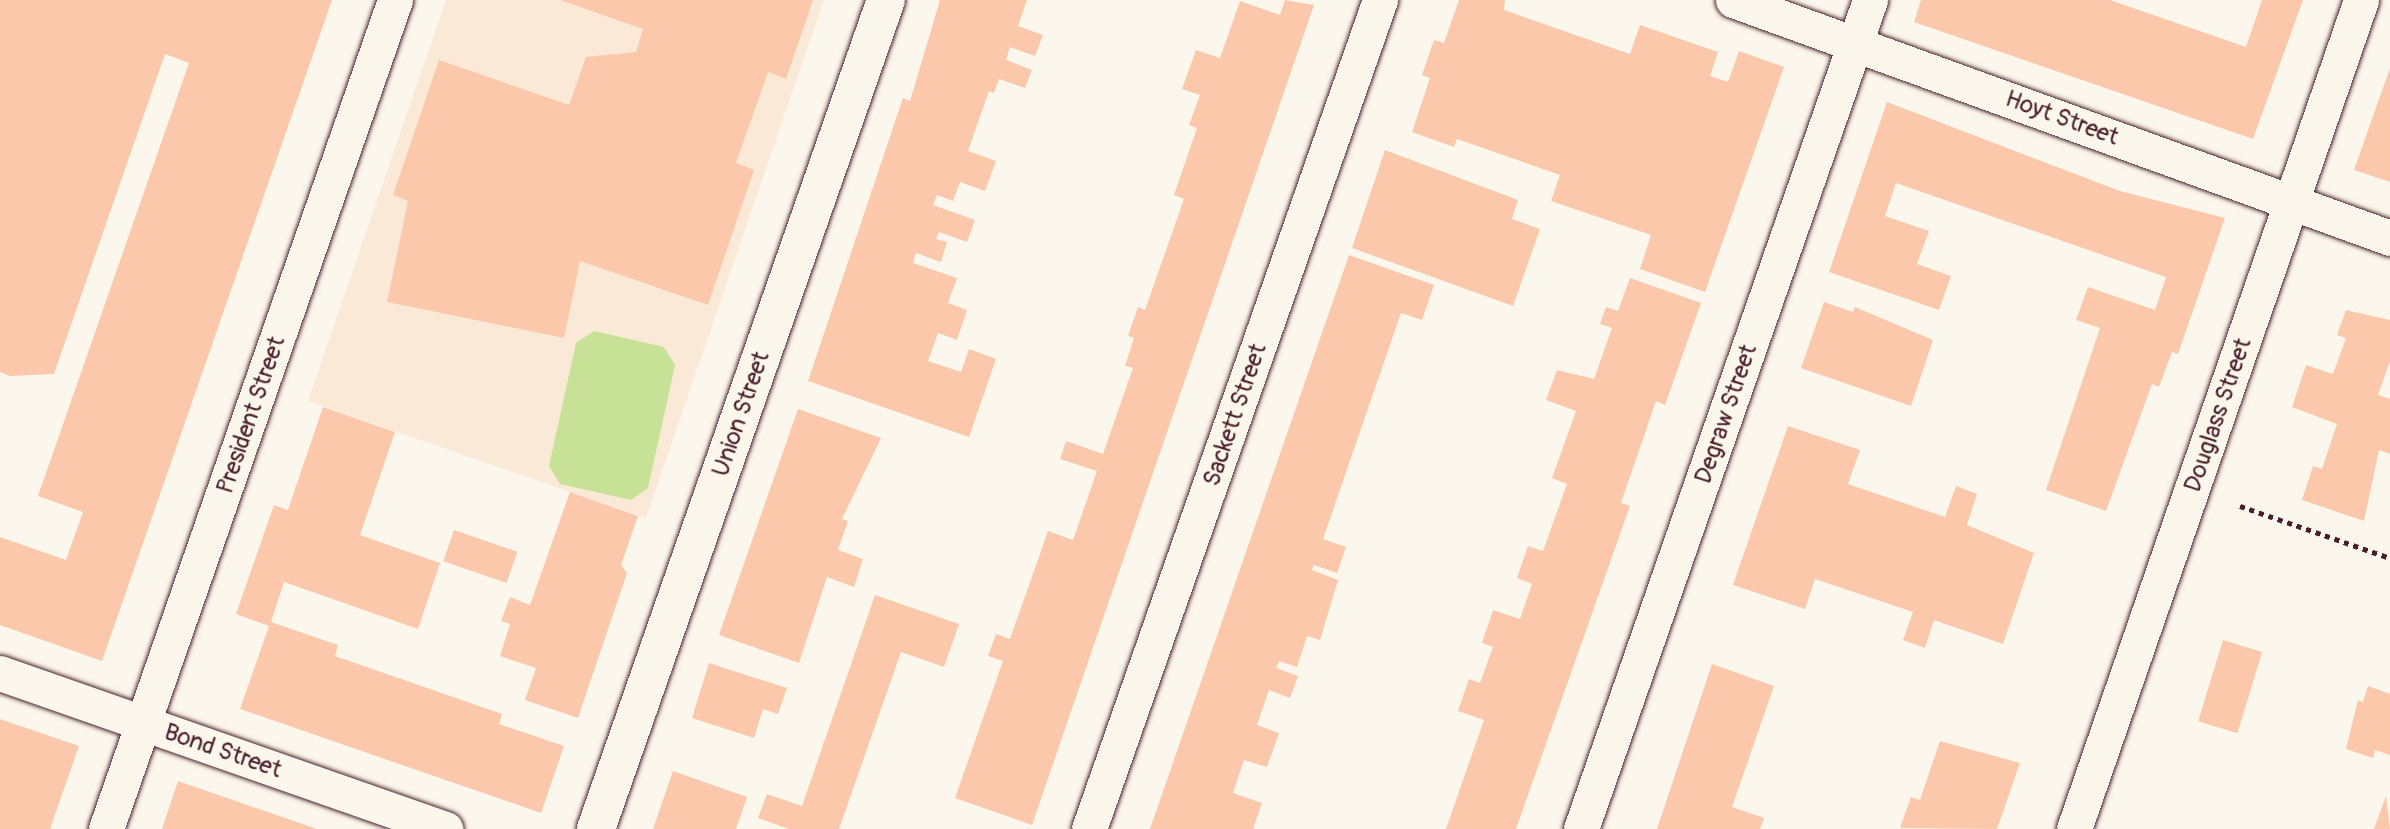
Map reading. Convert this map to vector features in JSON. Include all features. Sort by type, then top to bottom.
[{"type":"street","name":"President Street","points":[[106,829],[395,0]]},
{"type":"street","name":"Union Street","points":[[596,829],[886,0]]},
{"type":"street","name":"Sackett Street","points":[[1089,829],[1380,0]]},
{"type":"street","name":"Hoyt Street","points":[[1732,0],[2292,200],[2390,238]]},
{"type":"street","name":"Degraw Street","points":[[1581,829],[1870,0]]},
{"type":"street","name":"Douglass Street","points":[[2074,829],[2361,0]]},
{"type":"street","name":"Bond Street","points":[[0,673],[446,829]]},
{"type":"path","points":[[2241,506],[2390,558]]},
{"type":"shaded area","points":[[446,0],[824,0],[646,518],[308,401]]},
{"type":"green space","points":[[594,331],[664,347],[675,365],[648,488],[631,500],[560,484],[549,466],[576,343]]},
{"type":"building","points":[[0,0],[332,0],[102,661],[0,625],[0,537],[66,560],[83,512],[38,496],[189,63],[165,54],[54,374],[10,376],[0,372]]},
{"type":"building","points":[[560,0],[813,0],[786,79],[768,72],[736,163],[754,170],[708,305],[580,261],[564,338],[387,302],[408,201],[393,195],[439,60],[569,105],[586,57],[636,52],[643,29]]},
{"type":"building","points":[[940,0],[1027,0],[1018,26],[1043,35],[1035,56],[1010,47],[1006,60],[1032,70],[1025,88],[999,79],[994,93],[989,91],[968,151],[996,161],[985,191],[960,182],[953,201],[937,195],[933,205],[975,220],[967,242],[939,232],[936,239],[947,242],[941,262],[916,253],[913,263],[957,278],[948,303],[967,310],[957,340],[938,333],[928,361],[961,372],[969,349],[996,359],[969,437],[808,381],[903,98],[910,101]]},
{"type":"building","points":[[1285,0],[1314,5],[1032,825],[955,798],[1003,661],[988,656],[996,634],[1010,639],[1048,531],[1073,540],[1097,471],[1060,459],[1066,441],[1103,454],[1133,368],[1125,366],[1134,338],[1128,336],[1138,307],[1145,310],[1184,199],[1174,195],[1197,128],[1189,125],[1200,95],[1182,89],[1196,50],[1220,58],[1240,1],[1280,15]]},
{"type":"building","points":[[1459,0],[1505,0],[1504,10],[1630,54],[1640,25],[1718,52],[1710,76],[1728,82],[1739,51],[1784,67],[1705,292],[1640,269],[1651,235],[1551,201],[1560,175],[1457,139],[1454,147],[1412,132],[1430,78],[1422,75],[1434,40],[1444,43]]},
{"type":"building","points":[[1921,0],[2110,0],[2246,47],[2262,0],[2303,0],[2253,139],[1914,22]]},
{"type":"building","points":[[2390,68],[2390,182],[2354,170]]},
{"type":"building","points":[[1887,102],[2120,191],[2225,218],[2178,354],[2172,352],[2159,387],[2152,384],[2106,511],[2046,490],[2100,328],[2076,320],[2088,287],[2155,310],[2166,277],[1896,183],[1885,216],[1929,231],[1917,264],[1951,276],[1939,310],[1829,272]]},
{"type":"building","points":[[1385,150],[1518,200],[1512,219],[1540,229],[1513,306],[1352,248]]},
{"type":"building","points":[[1349,255],[1434,285],[1422,320],[1401,313],[1323,539],[1346,547],[1337,573],[1314,565],[1312,570],[1338,580],[1320,640],[1307,636],[1297,667],[1279,661],[1276,668],[1298,676],[1290,698],[1269,690],[1257,725],[1279,733],[1267,767],[1244,760],[1233,793],[1262,803],[1253,829],[1150,829]]},
{"type":"building","points":[[1630,278],[1701,303],[1665,405],[1656,401],[1621,503],[1630,506],[1516,829],[1446,829],[1484,720],[1458,711],[1469,679],[1480,683],[1493,647],[1482,643],[1493,610],[1520,619],[1532,584],[1517,578],[1528,546],[1543,551],[1567,484],[1552,478],[1576,411],[1546,400],[1557,370],[1594,379],[1612,328],[1600,324],[1606,307],[1618,311]]},
{"type":"building","points":[[1824,302],[1853,312],[1855,307],[1933,340],[1911,406],[1801,368]]},
{"type":"building","points":[[2346,310],[2390,320],[2390,361],[2378,395],[2390,399],[2390,454],[2379,450],[2364,521],[2302,500],[2313,466],[2322,469],[2337,424],[2292,407],[2306,365],[2333,374],[2346,338],[2337,335]]},
{"type":"building","points":[[323,407],[395,432],[360,535],[440,563],[418,629],[284,582],[271,622],[338,645],[335,656],[502,714],[499,724],[564,746],[541,813],[240,709],[269,626],[236,614],[274,505],[288,510]]},
{"type":"building","points":[[798,409],[881,438],[842,519],[848,521],[838,550],[863,559],[854,587],[827,577],[799,663],[719,635]]},
{"type":"building","points":[[1788,426],[1860,450],[1848,484],[1945,517],[1956,486],[1977,494],[1967,525],[2034,553],[2003,644],[1934,620],[1925,648],[1903,640],[1913,612],[1815,579],[1805,609],[1733,585]]},
{"type":"building","points":[[570,492],[638,516],[621,565],[627,573],[578,718],[525,700],[536,668],[500,656],[510,624],[501,621],[510,597],[530,605]]},
{"type":"building","points":[[454,530],[517,552],[507,583],[443,561]]},
{"type":"building","points":[[875,595],[959,624],[944,667],[901,652],[839,829],[789,829],[758,818],[767,794],[802,806]]},
{"type":"building","points":[[2223,640],[2262,652],[2237,733],[2198,721]]},
{"type":"building","points":[[709,663],[787,688],[778,714],[763,709],[754,738],[692,718]]},
{"type":"building","points":[[1712,664],[1774,686],[1732,807],[1764,818],[1760,829],[1657,829]]},
{"type":"building","points":[[2368,686],[2390,694],[2390,755],[2375,750],[2373,758],[2346,749],[2358,700],[2363,702]]},
{"type":"building","points":[[0,719],[79,746],[50,829],[0,829]]},
{"type":"building","points":[[1940,741],[2020,763],[1997,829],[1900,828],[1911,797],[1920,800]]},
{"type":"building","points":[[673,771],[747,797],[736,829],[653,829]]},
{"type":"building","points":[[178,781],[317,829],[162,829]]},
{"type":"building","points":[[2386,796],[2390,829],[2374,829]]}]
